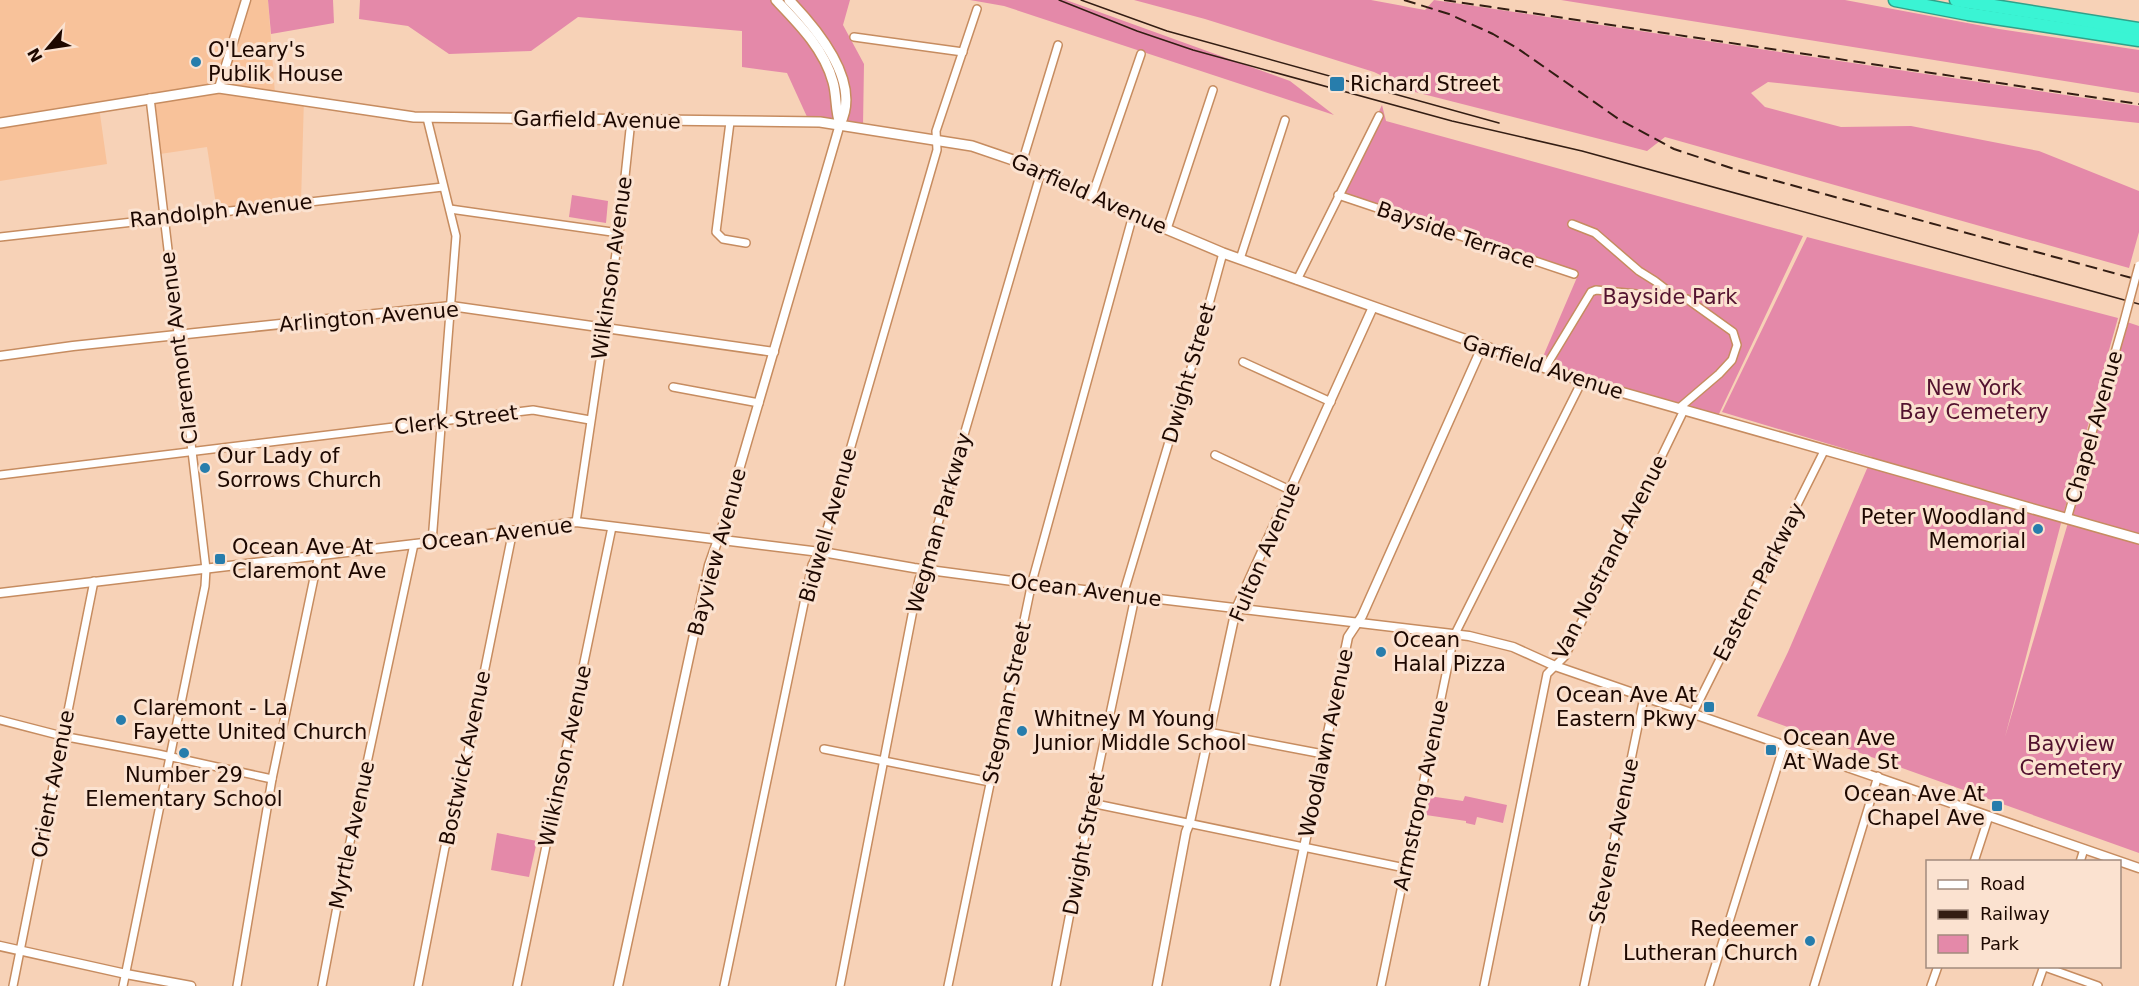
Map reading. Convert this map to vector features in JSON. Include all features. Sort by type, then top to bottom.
[{"type":"highway","points":[[1894,0],[2139,40]]},
{"type":"highway","points":[[1956,0],[2139,29]]},
{"type":"main road","name":"Bayview Avenue","points":[[776,0],[817,39]]},
{"type":"main road","name":"Bayview Avenue","points":[[789,0],[834,60],[843,84],[845,110],[840,124]]},
{"type":"main road","name":"Garfield Avenue","points":[[0,123],[219,88],[427,118],[788,121],[840,124],[972,146],[1022,163],[1133,215],[1223,253],[1582,381],[2139,539]]},
{"type":"street","points":[[219,88],[246,0]]},
{"type":"street","name":"Bidwell Avenue","points":[[723,986],[812,565],[819,552],[937,150],[936,131],[977,9]]},
{"type":"street","points":[[854,37],[963,52]]},
{"type":"street","points":[[1022,163],[1058,45]]},
{"type":"street","points":[[1092,196],[1141,54]]},
{"type":"street","points":[[1167,229],[1213,90]]},
{"type":"street","name":"Claremont Avenue","points":[[123,986],[171,757],[205,586],[206,569],[150,98]]},
{"type":"street","points":[[1297,280],[1379,116]]},
{"type":"street","points":[[427,118],[456,236],[432,542]]},
{"type":"street","name":"Wilkinson Avenue","points":[[576,522],[619,233],[631,120]]},
{"type":"street","points":[[1240,259],[1285,120]]},
{"type":"street","points":[[730,122],[716,232],[723,239],[746,243]]},
{"type":"street","name":"Bayview Avenue","points":[[618,986],[704,587],[840,124]]},
{"type":"street","name":"Wegman Parkway","points":[[840,986],[919,579],[1041,172]]},
{"type":"street","name":"Randolph Avenue","points":[[0,237],[443,187]]},
{"type":"street","name":"Bayside Terrace","points":[[1338,195],[1574,274]]},
{"type":"street","points":[[450,209],[619,233]]},
{"type":"street","name":"Stegman Street","points":[[948,986],[1032,582],[1133,215]]},
{"type":"street","points":[[1572,224],[1595,233],[1639,271],[1676,297]]},
{"type":"street","name":"Dwight Street","points":[[1123,595],[1223,253]]},
{"type":"street","name":"Chapel Avenue","points":[[2067,519],[2139,266]]},
{"type":"street","points":[[1545,368],[1591,292],[1596,290],[1687,299],[1733,332],[1737,345],[1732,360],[1681,410]]},
{"type":"street","name":"Arlington Avenue","points":[[0,356],[178,334],[451,306],[774,352]]},
{"type":"street","name":"Fulton Avenue","points":[[1157,986],[1186,832],[1236,609],[1373,307]]},
{"type":"street","name":"Woodlawn Avenue","points":[[1275,986],[1348,637],[1362,616],[1482,347]]},
{"type":"street","points":[[1243,362],[1331,402]]},
{"type":"street","name":"Armstrong Avenue","points":[[1382,986],[1454,636],[1582,381]]},
{"type":"street","points":[[673,387],[759,403]]},
{"type":"street","name":"Clerk Street","points":[[0,475],[533,410],[590,420]]},
{"type":"street","name":"Van Nostrand Avenue","points":[[1484,986],[1547,674],[1565,656],[1681,410]]},
{"type":"street","name":"Eastern Parkway","points":[[1693,713],[1824,451]]},
{"type":"street","points":[[1215,455],[1290,490]]},
{"type":"street","name":"Ocean Avenue","points":[[0,593],[432,542],[576,522],[819,552],[1135,597],[1469,636],[1513,647],[1555,666],[2116,860]]},
{"type":"street","name":"Wilkinson Avenue","points":[[517,986],[612,527]]},
{"type":"street","name":"Bostwick Avenue","points":[[418,986],[445,847],[451,836],[513,530]]},
{"type":"street","name":"Myrtle Avenue","points":[[322,986],[344,870],[414,544]]},
{"type":"street","points":[[237,986],[272,779],[319,554]]},
{"type":"street","name":"Orient Avenue","points":[[13,986],[94,581]]},
{"type":"street","name":"Dwight Street","points":[[1056,986],[1091,803],[1135,597]]},
{"type":"street","name":"Stevens Avenue","points":[[1584,986],[1644,697]]},
{"type":"street","points":[[0,720],[62,736],[272,779]]},
{"type":"street","points":[[1208,732],[1323,754]]},
{"type":"street","points":[[1709,986],[1784,745]]},
{"type":"street","points":[[824,749],[990,782]]},
{"type":"street","points":[[1814,986],[1878,776]]},
{"type":"street","points":[[1091,803],[1405,868]]},
{"type":"street","points":[[1974,860],[1989,816]]},
{"type":"street","points":[[2080,860],[2084,849]]},
{"type":"street","name":"Ocean Avenue","points":[[2121,862],[2139,868]]},
{"type":"street","points":[[0,946],[191,986]]},
{"type":"street","points":[[1931,986],[1937,968]]},
{"type":"street","points":[[2037,986],[2043,968]]},
{"type":"street","points":[[2046,968],[2098,986]]},
{"type":"shaded area","points":[[0,0],[268,0],[275,94],[304,98],[301,202],[217,211],[207,147],[160,154],[152,95],[99,107],[107,164],[0,181]]},
{"type":"green space","points":[[268,0],[333,0],[334,23],[271,34]]},
{"type":"green space","points":[[360,0],[850,0],[843,25],[864,64],[863,126],[808,119],[787,73],[742,67],[742,31],[578,17],[531,51],[449,54],[408,26],[359,19]]},
{"type":"green space","points":[[970,0],[1066,0],[1290,81],[1334,115],[1004,6]]},
{"type":"green space","points":[[1134,0],[1371,0],[1425,10],[1434,0],[2139,106],[2139,123],[1768,82],[1751,93],[1765,107],[1841,127],[1911,126],[2039,151],[2139,191],[2139,232],[2129,268],[1665,137],[1647,151],[1415,92],[1374,72],[1205,19]]},
{"type":"green space","points":[[1561,0],[1845,0],[1999,29],[2139,50],[2139,93]]},
{"type":"green space","name":"Bayside Park","points":[[1382,105],[1386,121],[1803,236],[1718,416],[1539,366],[1578,275],[1339,193]]},
{"type":"green space","points":[[572,195],[608,201],[606,223],[569,217]]},
{"type":"green space","name":"New York Bay Cemetery","points":[[1807,237],[2118,318],[2005,737],[2127,322],[2139,326],[2139,853],[1757,716],[1788,652],[1872,457],[1722,412]]},
{"type":"green space","points":[[1429,796],[1463,801],[1465,796],[1507,805],[1503,823],[1477,817],[1475,825],[1466,823],[1466,821],[1426,815]]},
{"type":"green space","points":[[497,833],[537,841],[529,877],[491,870]]},
{"type":"tram line","points":[[1059,0],[1193,50],[1452,121],[1582,151],[2139,304]]},
{"type":"tram line","points":[[1081,0],[1167,31],[1499,123]]},
{"type":"railway","points":[[1404,0],[1449,14],[1493,34],[1517,48],[1620,120],[1674,149],[1740,171],[2139,280]]},
{"type":"railway","points":[[1444,0],[2139,104]]},
{"type":"place","name":"O'Leary's Publik House","points":[[196,62]]},
{"type":"place","name":"Richard Street","points":[[1337,84]]},
{"type":"place","name":"Our Lady of Sorrows Church","points":[[205,468]]},
{"type":"place","name":"Peter Woodland Memorial","points":[[2038,529]]},
{"type":"place","name":"Ocean Ave At Claremont Ave","points":[[220,559]]},
{"type":"place","name":"Ocean Halal Pizza","points":[[1381,652]]},
{"type":"place","name":"Ocean Ave At Eastern Pkwy","points":[[1709,707]]},
{"type":"place","name":"Claremont - La Fayette United Church","points":[[121,720]]},
{"type":"place","name":"Whitney M Young Junior Middle School","points":[[1022,731]]},
{"type":"place","name":"Ocean Ave At Wade St","points":[[1771,750]]},
{"type":"place","name":"Number 29 Elementary School","points":[[184,753]]},
{"type":"place","name":"Ocean Ave At Chapel Ave","points":[[1997,806]]},
{"type":"place","name":"Redeemer Lutheran Church","points":[[1810,941]]},
{"type":"park label","name":"Bayview Cemetery","points":[[2071,756]]}]
